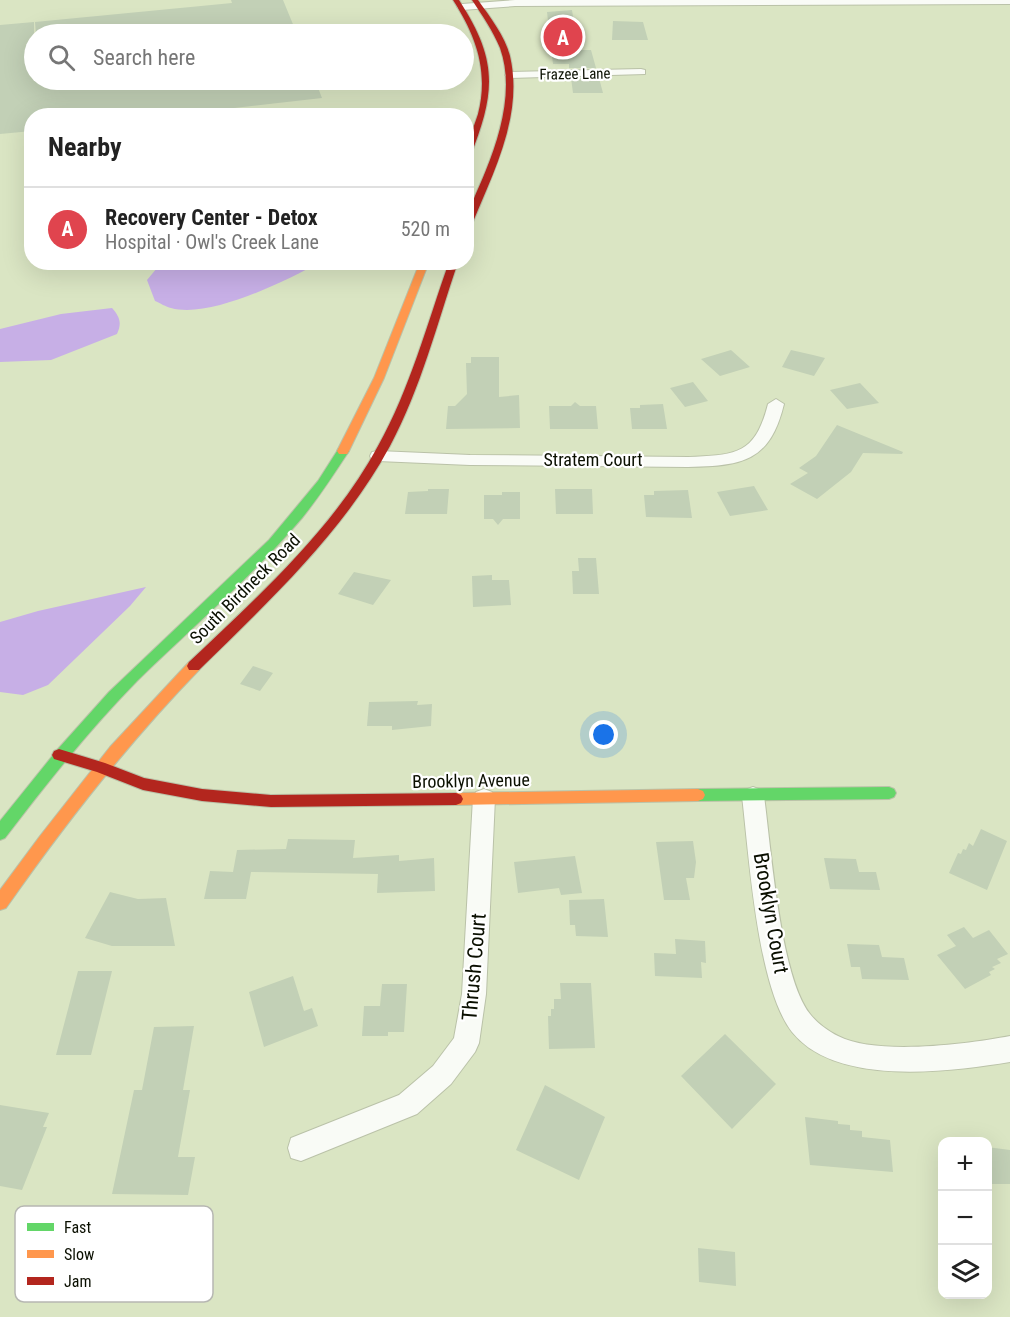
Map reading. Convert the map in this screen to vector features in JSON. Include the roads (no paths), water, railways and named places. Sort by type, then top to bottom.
[{"type":"main road","points":[[474,208],[502,135],[509,106],[510,75],[501,38],[478,3]]},
{"type":"main road","points":[[459,4],[471,24]]},
{"type":"main road","points":[[474,30],[480,40],[489,75],[485,106],[474,136]]},
{"type":"main road","name":"South Birdneck Road","points":[[0,833],[59,755],[158,652],[259,559],[319,488],[342,455],[363,414],[422,270]]},
{"type":"main road","name":"South Birdneck Road","points":[[0,903],[70,803],[100,767],[173,686],[244,620],[325,534],[378,456],[405,400],[451,270]]},
{"type":"main road","name":"Brooklyn Avenue","points":[[59,755],[100,767],[143,784],[202,795],[271,801],[889,793]]},
{"type":"street","points":[[459,4],[1010,1]]},
{"type":"street","name":"Frazee Lane","points":[[510,75],[641,72]]},
{"type":"street","name":"Stratem Court","points":[[378,456],[463,460],[673,461],[731,458],[748,452],[761,443],[769,432],[776,404]]},
{"type":"street","name":"Brooklyn Court","points":[[753,796],[776,957],[786,992],[800,1022],[826,1044],[855,1056],[890,1060],[1010,1049]]},
{"type":"street","name":"Thrush Court","points":[[301,1148],[408,1105],[442,1075],[466,1043],[474,994],[484,798]]},
{"type":"place","name":"Recovery Center - Detox","points":[[563,37]]}]
